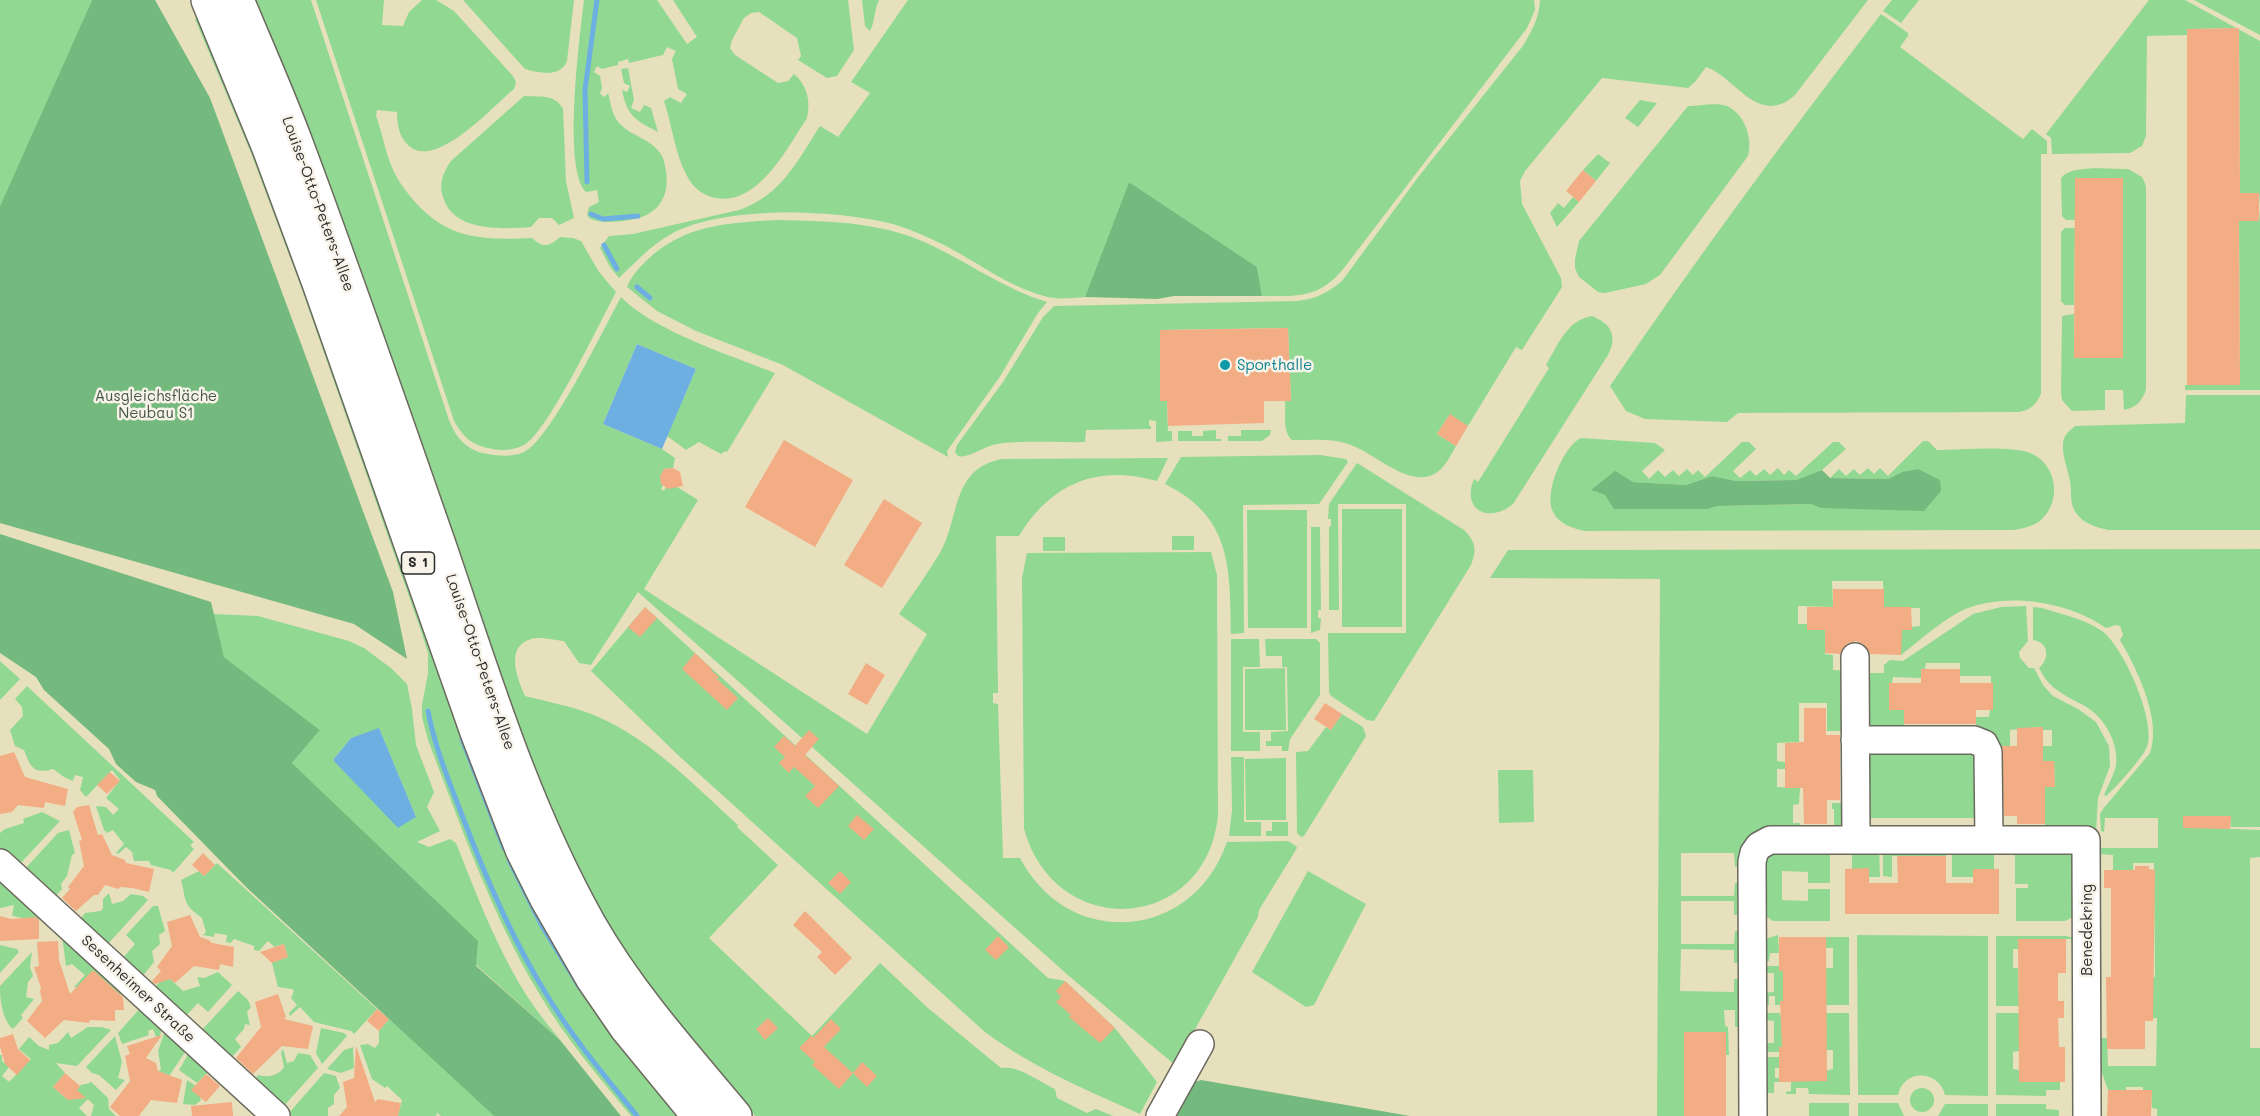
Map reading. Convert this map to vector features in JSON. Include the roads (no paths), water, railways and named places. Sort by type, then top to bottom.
[{"type":"main road","name":"Louise-Otto-Peters-Allee","points":[[208,0],[269,148],[319,283],[477,732],[522,849],[547,899],[593,979],[626,1027],[699,1116]]},
{"type":"main road","name":"Louise-Otto-Peters-Allee","points":[[237,0],[295,140],[501,726],[546,840],[612,962],[646,1010],[735,1116]]},
{"type":"street","points":[[1856,657],[1856,840]]},
{"type":"street","points":[[1855,740],[1974,740],[1984,744],[1988,752],[1989,840]]},
{"type":"street","name":"Benedekring","points":[[1753,1116],[1752,862],[1759,846],[1770,840],[2086,840],[2087,1116]]},
{"type":"street","name":"Sesenheimer Straße","points":[[0,863],[276,1116]]},
{"type":"street","points":[[1160,1116],[1200,1044]]},
{"type":"water","points":[[637,344],[696,369],[662,449],[603,424]]},
{"type":"water","points":[[379,728],[416,817],[398,828],[333,760],[351,738]]},
{"type":"waterway","points":[[587,182],[585,90],[597,0]]},
{"type":"waterway","points":[[591,214],[603,219],[638,216]]},
{"type":"waterway","points":[[604,245],[617,269]]},
{"type":"waterway","points":[[637,287],[650,298]]},
{"type":"waterway","points":[[428,711],[434,738],[471,838],[499,906],[521,950],[566,1024],[637,1116]]},
{"type":"waterway","points":[[462,739],[504,848]]},
{"type":"waterway","points":[[509,860],[542,926],[580,988]]},
{"type":"place","name":"Sporthalle","points":[[1225,365]]},
{"type":"park label","name":"Ausgleichsfläche Neubau S1","points":[[156,404]]}]
